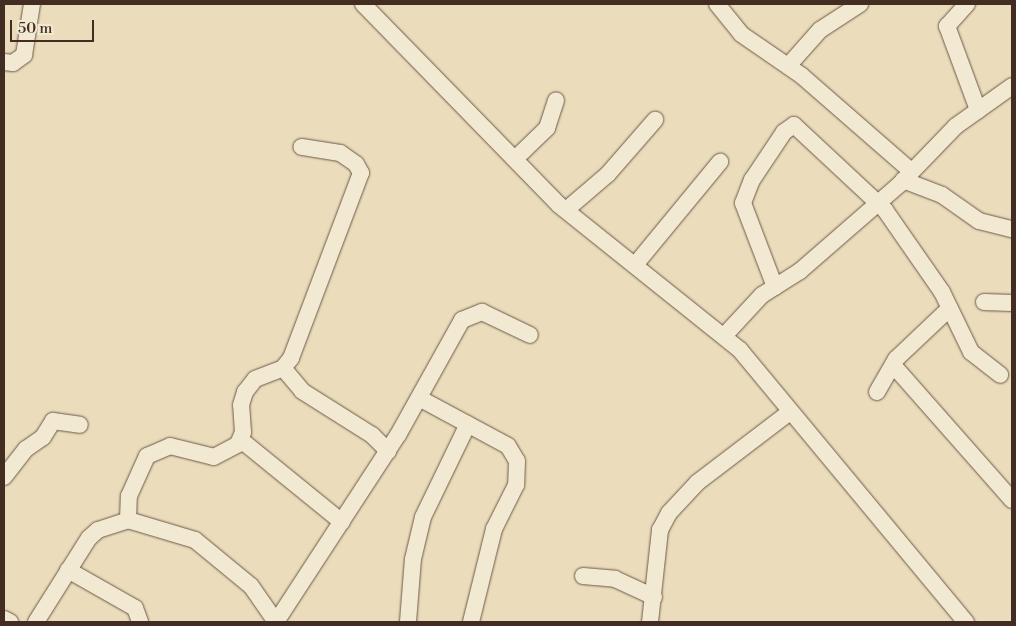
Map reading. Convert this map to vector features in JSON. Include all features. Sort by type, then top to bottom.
[{"type":"street","points":[[4,62],[13,64],[24,55],[32,4]]},
{"type":"street","points":[[363,4],[566,210],[724,336],[790,412],[956,619]]},
{"type":"street","points":[[717,4],[741,34],[788,66],[907,175],[942,195],[979,220],[1012,230]]},
{"type":"street","points":[[788,66],[820,30],[860,4]]},
{"type":"street","points":[[967,4],[947,26],[978,110]]},
{"type":"street","points":[[724,336],[775,287],[800,271],[878,203],[978,110],[1012,86]]},
{"type":"street","points":[[515,159],[547,128],[556,100]]},
{"type":"street","points":[[566,210],[608,174],[655,120]]},
{"type":"street","points":[[775,287],[743,203],[752,180],[789,127],[803,129],[878,203],[950,308],[971,352],[1000,375]]},
{"type":"street","points":[[241,440],[245,392],[260,376],[283,368],[361,173],[356,164],[340,154],[300,147]]},
{"type":"street","points":[[635,265],[720,162]]},
{"type":"street","points":[[984,302],[1012,303]]},
{"type":"street","points":[[877,392],[893,365],[950,308]]},
{"type":"street","points":[[36,622],[68,570],[98,530],[128,520],[195,540],[251,586],[276,622],[388,451],[469,314],[482,312],[530,335]]},
{"type":"street","points":[[893,365],[1012,500]]},
{"type":"street","points":[[283,368],[298,387],[372,435],[388,451]]},
{"type":"street","points":[[419,398],[508,446],[518,472],[494,529],[471,622]]},
{"type":"street","points":[[650,622],[660,530],[669,513],[698,482],[790,412]]},
{"type":"street","points":[[4,476],[26,448],[43,438],[53,421],[80,425]]},
{"type":"street","points":[[408,622],[413,559],[423,517],[468,424]]},
{"type":"street","points":[[128,520],[128,496],[138,468],[157,448],[170,446],[209,457],[241,440]]},
{"type":"street","points":[[241,440],[342,522]]},
{"type":"street","points":[[68,570],[135,608],[140,622]]},
{"type":"street","points":[[583,576],[615,580],[654,597]]},
{"type":"street","points":[[4,619],[10,622]]}]
